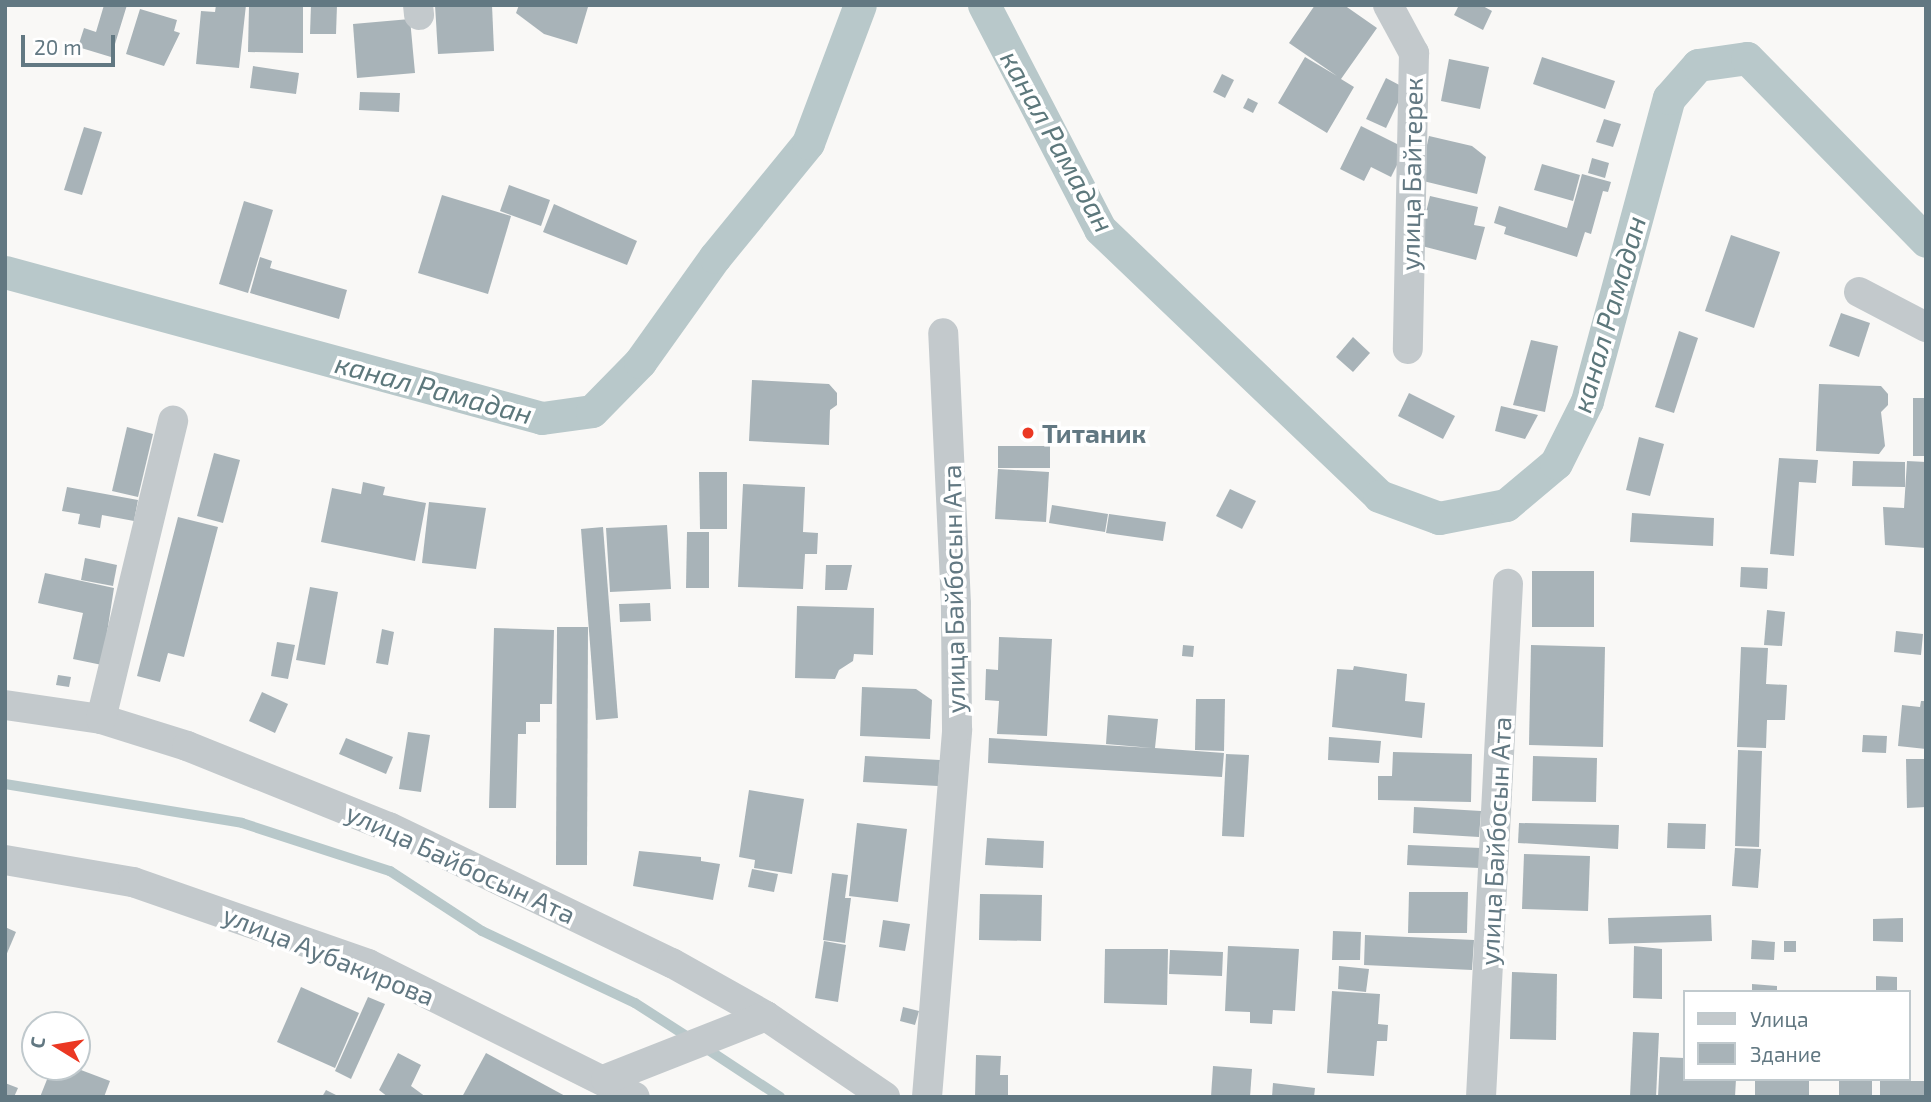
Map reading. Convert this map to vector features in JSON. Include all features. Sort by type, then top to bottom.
[{"type":"street","name":"улица Байтерек","points":[[1388,5],[1407,32],[1414,53],[1408,349]]},
{"type":"street","points":[[1860,292],[1926,327]]},
{"type":"street","name":"улица Байбосын Ата","points":[[927,1097],[957,729],[956,604],[943,333]]},
{"type":"street","points":[[102,719],[173,421]]},
{"type":"street","name":"улица Байбосын Ата","points":[[1481,1097],[1508,584]]},
{"type":"street","name":"улица Байбосын Ата","points":[[5,705],[102,719],[187,746],[400,832],[672,963],[766,1016],[885,1097]]},
{"type":"street","name":"улица Аубакирова","points":[[5,860],[133,882],[368,964],[606,1079],[635,1097]]},
{"type":"street","points":[[606,1079],[766,1016]]},
{"type":"building","points":[[104,5],[127,5],[111,57],[78,47],[84,28],[96,32]]},
{"type":"building","points":[[216,5],[246,5],[239,68],[196,64],[201,11],[215,12]]},
{"type":"building","points":[[311,5],[337,5],[336,34],[310,34]]},
{"type":"building","points":[[435,5],[492,5],[494,51],[438,54]]},
{"type":"building","points":[[519,5],[588,7],[577,44],[544,34],[516,13]]},
{"type":"building","points":[[1315,5],[1344,5],[1377,28],[1341,79],[1354,87],[1327,133],[1278,103],[1305,57],[1337,76],[1289,43]]},
{"type":"building","points":[[1459,5],[1481,5],[1492,11],[1483,30],[1454,15]]},
{"type":"building","points":[[249,6],[303,6],[303,53],[248,52]]},
{"type":"building","points":[[140,9],[177,20],[174,31],[180,33],[164,66],[126,54]]},
{"type":"building","points":[[410,19],[415,73],[357,78],[353,24]]},
{"type":"building","points":[[1542,57],[1615,81],[1605,109],[1533,84]]},
{"type":"building","points":[[1449,59],[1489,67],[1480,109],[1441,101]]},
{"type":"building","points":[[253,66],[299,73],[296,94],[250,88]]},
{"type":"building","points":[[1222,74],[1234,80],[1225,98],[1213,92]]},
{"type":"building","points":[[1386,78],[1405,88],[1386,128],[1366,119]]},
{"type":"building","points":[[360,92],[400,93],[399,112],[359,110]]},
{"type":"building","points":[[1248,98],[1258,103],[1253,113],[1243,108]]},
{"type":"building","points":[[1604,119],[1621,124],[1613,147],[1596,142]]},
{"type":"building","points":[[1361,126],[1397,144],[1403,153],[1391,177],[1371,167],[1364,181],[1340,169]]},
{"type":"building","points":[[84,127],[102,132],[82,195],[64,190]]},
{"type":"building","points":[[1429,136],[1472,146],[1486,157],[1477,194],[1419,180]]},
{"type":"building","points":[[1592,158],[1609,163],[1605,178],[1588,173]]},
{"type":"building","points":[[1542,164],[1580,175],[1573,201],[1534,190]]},
{"type":"building","points":[[1582,174],[1611,182],[1608,192],[1603,191],[1591,234],[1585,232],[1577,257],[1504,234],[1506,227],[1494,223],[1499,206],[1567,228]]},
{"type":"building","points":[[509,185],[550,200],[541,226],[500,211]]},
{"type":"building","points":[[442,195],[511,216],[488,294],[418,273]]},
{"type":"building","points":[[1430,196],[1478,207],[1474,225],[1485,227],[1476,260],[1418,245]]},
{"type":"building","points":[[244,201],[273,210],[248,293],[219,284]]},
{"type":"building","points":[[554,204],[637,241],[627,265],[543,232]]},
{"type":"building","points":[[1731,235],[1780,252],[1754,328],[1705,311]]},
{"type":"building","points":[[260,257],[272,261],[270,268],[347,290],[339,319],[250,293]]},
{"type":"building","points":[[1841,313],[1870,323],[1859,357],[1829,346]]},
{"type":"building","points":[[1679,331],[1698,338],[1674,413],[1655,407]]},
{"type":"building","points":[[1353,337],[1370,353],[1353,372],[1336,357]]},
{"type":"building","points":[[1531,340],[1558,346],[1545,412],[1513,405]]},
{"type":"building","points":[[752,380],[829,384],[837,393],[837,405],[830,410],[829,445],[749,441]]},
{"type":"building","points":[[1819,384],[1881,386],[1888,394],[1888,405],[1881,412],[1885,446],[1879,454],[1816,451]]},
{"type":"building","points":[[1409,393],[1455,416],[1443,439],[1398,416]]},
{"type":"building","points":[[1913,398],[1926,398],[1926,456],[1913,456]]},
{"type":"building","points":[[1501,406],[1538,415],[1525,439],[1495,431]]},
{"type":"building","points":[[127,427],[153,434],[138,497],[112,491]]},
{"type":"building","points":[[1639,437],[1664,444],[1650,496],[1626,490]]},
{"type":"building","points":[[998,446],[1050,446],[1050,468],[998,468]]},
{"type":"building","points":[[214,453],[240,460],[223,523],[197,516]]},
{"type":"building","points":[[1779,458],[1818,460],[1816,483],[1799,482],[1794,556],[1770,554]]},
{"type":"building","points":[[1853,461],[1905,462],[1905,487],[1852,486]]},
{"type":"building","points":[[1907,461],[1926,462],[1926,548],[1885,545],[1883,507],[1904,508]]},
{"type":"building","points":[[998,469],[1049,472],[1046,522],[995,519]]},
{"type":"building","points":[[699,472],[727,472],[727,529],[700,529]]},
{"type":"building","points":[[363,482],[385,487],[383,495],[426,503],[415,561],[321,542],[332,488],[361,494]]},
{"type":"building","points":[[743,484],[805,487],[803,532],[818,533],[817,554],[805,554],[803,589],[738,587]]},
{"type":"building","points":[[67,487],[138,500],[134,521],[102,515],[100,528],[78,524],[80,514],[62,511]]},
{"type":"building","points":[[1230,489],[1256,501],[1242,529],[1216,516]]},
{"type":"building","points":[[429,502],[486,508],[476,569],[422,563]]},
{"type":"building","points":[[1052,505],[1108,514],[1105,532],[1049,523]]},
{"type":"building","points":[[1632,513],[1714,518],[1713,546],[1630,542]]},
{"type":"building","points":[[1109,514],[1166,522],[1163,541],[1106,533]]},
{"type":"building","points":[[178,517],[218,527],[184,657],[168,653],[160,682],[137,676]]},
{"type":"building","points":[[667,525],[671,589],[610,592],[606,528]]},
{"type":"building","points":[[603,527],[618,718],[596,720],[581,529]]},
{"type":"building","points":[[687,532],[709,532],[709,588],[686,588]]},
{"type":"building","points":[[85,558],[117,565],[113,586],[81,580]]},
{"type":"building","points":[[826,565],[852,565],[847,590],[825,590]]},
{"type":"building","points":[[1741,567],[1768,568],[1767,589],[1740,587]]},
{"type":"building","points":[[1532,571],[1594,571],[1594,627],[1532,627]]},
{"type":"building","points":[[45,573],[114,588],[102,665],[73,659],[83,613],[38,603]]},
{"type":"building","points":[[310,587],[338,592],[325,665],[296,660]]},
{"type":"building","points":[[650,603],[651,621],[620,622],[619,604]]},
{"type":"building","points":[[797,606],[874,608],[873,655],[854,654],[853,661],[839,670],[835,679],[795,678]]},
{"type":"building","points":[[1767,610],[1785,612],[1782,646],[1764,645]]},
{"type":"building","points":[[557,627],[588,627],[587,865],[556,865]]},
{"type":"building","points":[[494,628],[554,630],[552,704],[540,704],[540,722],[526,722],[526,734],[518,734],[516,808],[489,808]]},
{"type":"building","points":[[382,629],[394,632],[388,665],[376,663]]},
{"type":"building","points":[[1896,631],[1923,634],[1921,655],[1894,652]]},
{"type":"building","points":[[999,637],[1052,639],[1047,736],[997,734],[999,701],[985,700],[986,669],[998,670]]},
{"type":"building","points":[[277,642],[295,645],[288,679],[271,676]]},
{"type":"building","points":[[1183,645],[1194,646],[1193,657],[1182,656]]},
{"type":"building","points":[[1531,645],[1605,647],[1603,747],[1529,745]]},
{"type":"building","points":[[1741,647],[1768,648],[1766,684],[1787,685],[1785,720],[1767,720],[1766,748],[1737,747]]},
{"type":"building","points":[[1354,666],[1407,674],[1405,701],[1425,703],[1422,738],[1332,727],[1337,669],[1353,670]]},
{"type":"building","points":[[58,675],[71,677],[69,687],[56,685]]},
{"type":"building","points":[[862,687],[916,689],[932,700],[930,739],[860,736]]},
{"type":"building","points":[[262,692],[288,704],[275,733],[249,721]]},
{"type":"building","points":[[1196,699],[1225,699],[1224,751],[1195,750]]},
{"type":"building","points":[[1921,701],[1926,701],[1926,749],[1898,746],[1902,705],[1920,707]]},
{"type":"building","points":[[1108,715],[1158,719],[1155,748],[1224,753],[1222,777],[988,763],[989,738],[1152,748],[1106,744]]},
{"type":"building","points":[[408,732],[430,735],[421,792],[399,789]]},
{"type":"building","points":[[1863,735],[1887,736],[1886,753],[1862,752]]},
{"type":"building","points":[[1329,737],[1381,741],[1379,763],[1328,760]]},
{"type":"building","points":[[346,738],[393,757],[386,774],[339,754]]},
{"type":"building","points":[[1738,750],[1762,751],[1759,847],[1735,846]]},
{"type":"building","points":[[1393,752],[1472,754],[1471,802],[1378,800],[1378,776],[1392,776]]},
{"type":"building","points":[[1226,754],[1249,755],[1244,837],[1222,836]]},
{"type":"building","points":[[865,756],[940,760],[938,786],[863,782]]},
{"type":"building","points":[[1533,756],[1597,758],[1596,802],[1532,801]]},
{"type":"building","points":[[1906,759],[1926,759],[1926,807],[1907,808]]},
{"type":"building","points":[[749,790],[804,799],[792,874],[754,868],[755,860],[739,857]]},
{"type":"building","points":[[1414,807],[1481,811],[1479,837],[1413,833]]},
{"type":"building","points":[[857,823],[907,829],[898,902],[849,896]]},
{"type":"building","points":[[1519,823],[1619,825],[1618,849],[1518,843]]},
{"type":"building","points":[[1668,823],[1706,824],[1705,849],[1667,848]]},
{"type":"building","points":[[987,838],[1044,841],[1043,868],[985,865]]},
{"type":"building","points":[[1408,845],[1481,848],[1480,868],[1407,865]]},
{"type":"building","points":[[1735,848],[1761,849],[1758,888],[1732,886]]},
{"type":"building","points":[[639,851],[701,857],[701,861],[720,864],[713,900],[633,886]]},
{"type":"building","points":[[1524,854],[1590,856],[1588,911],[1522,909]]},
{"type":"building","points":[[752,869],[778,874],[774,892],[748,887]]},
{"type":"building","points":[[832,873],[848,875],[845,898],[851,898],[845,943],[823,940]]},
{"type":"building","points":[[1409,892],[1468,892],[1467,933],[1408,933]]},
{"type":"building","points":[[980,894],[1042,895],[1041,941],[979,940]]},
{"type":"building","points":[[1711,915],[1712,941],[1609,944],[1608,918]]},
{"type":"building","points":[[1903,918],[1903,942],[1873,941],[1873,919]]},
{"type":"building","points":[[883,920],[910,924],[905,951],[879,947]]},
{"type":"building","points":[[5,927],[16,932],[5,958]]},
{"type":"building","points":[[1333,931],[1361,932],[1360,960],[1332,960]]},
{"type":"building","points":[[1365,935],[1474,940],[1472,970],[1364,965]]},
{"type":"building","points":[[1752,940],[1775,942],[1774,960],[1751,959]]},
{"type":"building","points":[[824,941],[846,945],[838,1002],[815,998]]},
{"type":"building","points":[[1784,941],[1796,941],[1796,952],[1784,952]]},
{"type":"building","points":[[1228,946],[1299,949],[1295,1011],[1273,1010],[1272,1024],[1250,1023],[1250,1012],[1225,1011]]},
{"type":"building","points":[[1634,946],[1662,949],[1662,999],[1633,998]]},
{"type":"building","points":[[1105,949],[1168,949],[1167,1005],[1104,1003]]},
{"type":"building","points":[[1170,950],[1223,952],[1222,976],[1169,974]]},
{"type":"building","points":[[1339,966],[1369,969],[1366,992],[1338,989]]},
{"type":"building","points":[[1512,972],[1557,974],[1556,1040],[1510,1039]]},
{"type":"building","points":[[1876,976],[1897,977],[1897,990],[1876,990]]},
{"type":"building","points":[[1752,984],[1777,986],[1777,990],[1752,990]]},
{"type":"building","points":[[301,987],[359,1013],[335,1068],[277,1042]]},
{"type":"building","points":[[1332,991],[1380,994],[1378,1024],[1388,1025],[1387,1041],[1377,1041],[1374,1076],[1327,1073]]},
{"type":"building","points":[[368,997],[385,1004],[351,1079],[335,1071]]},
{"type":"building","points":[[903,1007],[919,1011],[915,1025],[900,1021]]},
{"type":"building","points":[[1633,1032],[1659,1033],[1656,1097],[1630,1097]]},
{"type":"building","points":[[398,1053],[421,1065],[411,1086],[426,1097],[388,1097],[379,1090]]},
{"type":"building","points":[[486,1053],[567,1097],[462,1097]]},
{"type":"building","points":[[976,1055],[1001,1056],[1000,1075],[1008,1075],[1008,1097],[975,1097]]},
{"type":"building","points":[[1660,1057],[1682,1058],[1682,1081],[1736,1081],[1735,1097],[1658,1097]]},
{"type":"building","points":[[1213,1066],[1252,1069],[1250,1097],[1211,1097]]},
{"type":"building","points":[[91,1074],[110,1081],[104,1097],[40,1097],[46,1081],[91,1081]]},
{"type":"building","points":[[1755,1081],[1809,1081],[1809,1097],[1755,1097]]},
{"type":"building","points":[[1839,1081],[1872,1081],[1872,1097],[1839,1097]]},
{"type":"building","points":[[1880,1081],[1926,1081],[1926,1097],[1880,1097]]},
{"type":"building","points":[[5,1083],[18,1088],[14,1097],[5,1097]]},
{"type":"building","points":[[1273,1083],[1315,1088],[1314,1097],[1272,1097]]},
{"type":"building","points":[[326,1090],[340,1097],[322,1097]]},
{"type":"waterway","name":"канал Рамадан","points":[[5,272],[542,418],[592,411],[640,362],[715,257],[808,143],[860,5]]},
{"type":"waterway","name":"канал Рамадан","points":[[984,5],[1100,229],[1379,496],[1439,518],[1506,505],[1556,463],[1587,401],[1669,98],[1698,65],[1747,58],[1926,241]]},
{"type":"waterway","points":[[5,784],[242,823],[390,871],[482,931],[635,1003],[691,1039]]},
{"type":"waterway","points":[[704,1047],[780,1097]]},
{"type":"place","name":"Титаник","points":[[1028,433]]}]
